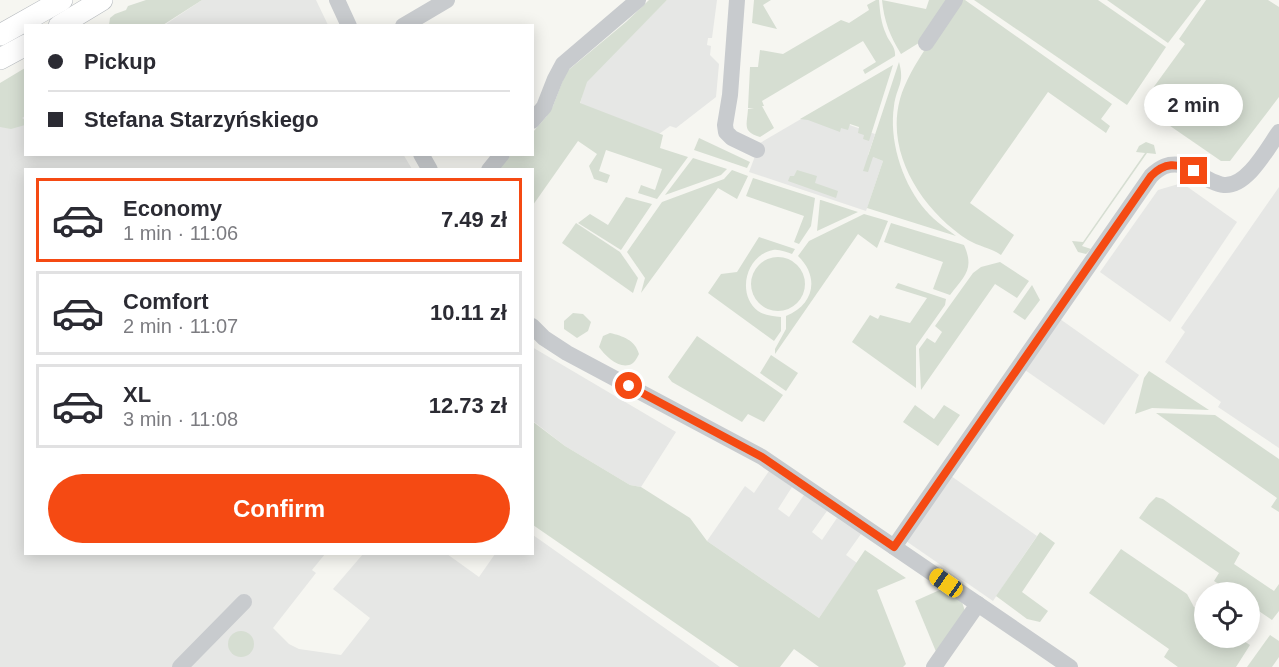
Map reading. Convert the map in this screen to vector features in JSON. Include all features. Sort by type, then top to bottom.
[{"type":"main road","points":[[25,24],[61,8],[102,0]]},
{"type":"main road","points":[[0,35],[24,24]]},
{"type":"main road","points":[[0,59],[24,46]]},
{"type":"street","points":[[337,0],[348,24]]},
{"type":"street","points":[[406,24],[447,0]]},
{"type":"street","points":[[534,120],[544,107],[563,64],[638,0]]},
{"type":"street","points":[[736,0],[730,94],[725,125],[726,132],[732,138],[756,150]]},
{"type":"street","points":[[926,43],[955,0]]},
{"type":"street","points":[[894,547],[1151,176],[1162,167],[1173,164],[1181,165],[1224,185],[1235,183],[1251,172],[1279,132]]},
{"type":"street","points":[[491,168],[500,156]]},
{"type":"street","points":[[534,328],[544,338],[567,353],[762,457],[1070,667]]},
{"type":"street","points":[[180,667],[244,602]]},
{"type":"street","points":[[934,667],[978,604]]},
{"type":"shaded area","points":[[146,0],[202,0],[165,24],[109,24],[110,18],[126,10],[128,6]]},
{"type":"shaded area","points":[[202,0],[316,0],[328,24],[166,24]]},
{"type":"shaded area","points":[[649,0],[667,0],[587,82],[580,103],[663,135],[660,148],[688,157],[657,199],[638,193],[641,185],[655,190],[662,169],[606,150],[599,171],[610,175],[607,183],[594,179],[589,166],[597,154],[578,141],[534,204],[534,168],[499,168],[510,156],[534,156],[534,131],[553,106],[566,72]]},
{"type":"shaded area","points":[[667,0],[717,0],[712,38],[708,38],[707,45],[711,46],[710,55],[719,64],[716,97],[676,128],[670,126],[659,134],[580,104],[586,82]]},
{"type":"shaded area","points":[[754,0],[771,0],[763,5],[777,29],[752,23]]},
{"type":"shaded area","points":[[879,0],[883,26],[895,56],[865,74],[863,70],[876,62],[863,41],[762,101],[764,106],[762,106],[774,128],[760,137],[750,133],[747,127],[748,109],[754,108],[748,108],[750,67],[758,67],[760,50],[783,54],[841,20],[849,23],[869,10],[867,5]]},
{"type":"shaded area","points":[[882,0],[926,9],[929,0],[950,0],[922,41],[901,54],[888,28]]},
{"type":"shaded area","points":[[960,0],[965,0],[1112,104],[1101,119],[1110,126],[1106,133],[1048,92],[970,203],[1014,235],[1001,255],[968,240],[936,213],[912,179],[903,160],[898,140],[897,120],[900,99],[905,86],[926,48]]},
{"type":"shaded area","points":[[974,0],[1098,0],[1166,47],[1127,105]]},
{"type":"shaded area","points":[[1107,0],[1201,0],[1168,43]]},
{"type":"shaded area","points":[[1206,0],[1268,0],[1279,7],[1279,97],[1230,161],[1221,161],[1144,108],[1145,99],[1185,44],[1179,39]]},
{"type":"shaded area","points":[[899,62],[901,80],[895,99],[893,119],[898,158],[908,184],[922,206],[956,236],[867,208],[883,161],[873,157],[868,172],[863,171]]},
{"type":"shaded area","points":[[893,65],[869,141],[863,139],[864,135],[858,133],[859,127],[850,124],[848,130],[841,128],[840,132],[800,119]]},
{"type":"shaded area","points":[[24,69],[24,117],[22,118],[24,125],[11,129],[0,127],[0,83]]},
{"type":"shaded area","points":[[24,99],[24,156],[404,156],[411,168],[24,168],[24,555],[324,555],[312,570],[316,573],[273,628],[289,644],[299,649],[341,655],[370,618],[333,589],[362,555],[448,555],[479,577],[494,555],[534,555],[534,536],[720,667],[0,667],[0,109]]},
{"type":"shaded area","points":[[813,112],[875,134],[868,155],[883,161],[866,211],[749,172],[760,143]]},
{"type":"shaded area","points":[[699,138],[750,162],[747,168],[694,150]]},
{"type":"shaded area","points":[[1146,142],[1154,145],[1156,154],[1147,153],[1082,246],[1091,249],[1086,254],[1078,252],[1072,241],[1083,242],[1145,153],[1136,152],[1139,146]]},
{"type":"shaded area","points":[[693,158],[727,169],[721,175],[665,195]]},
{"type":"shaded area","points":[[732,170],[748,176],[737,199],[718,188],[641,293],[645,278],[627,252],[662,202],[724,179]]},
{"type":"shaded area","points":[[797,170],[817,176],[815,183],[838,191],[836,198],[788,181]]},
{"type":"shaded area","points":[[753,178],[815,198],[811,226],[799,244],[794,242],[804,216],[746,196]]},
{"type":"shaded area","points":[[1182,183],[1237,222],[1170,322],[1100,272],[1158,190]]},
{"type":"shaded area","points":[[1279,187],[1279,448],[1218,407],[1221,402],[1165,362],[1185,332],[1181,328]]},
{"type":"shaded area","points":[[626,197],[652,204],[621,250],[578,223],[590,214],[608,225]]},
{"type":"shaded area","points":[[821,200],[858,212],[817,231]]},
{"type":"shaded area","points":[[864,214],[888,221],[877,248],[858,234],[775,354],[775,349],[786,329],[786,316],[803,305],[811,290],[809,273],[798,256],[809,241]]},
{"type":"shaded area","points":[[576,223],[620,252],[638,278],[633,293],[562,243]]},
{"type":"shaded area","points":[[891,223],[964,245],[968,267],[950,295],[933,289],[943,262],[884,242]]},
{"type":"shaded area","points":[[759,237],[795,249],[792,254],[775,250],[764,253],[756,259],[747,276],[747,295],[751,304],[763,314],[781,317],[781,331],[774,341],[708,293],[721,274],[737,272]]},
{"type":"shaded area","points":[[778,257],[788,259],[797,265],[803,274],[805,284],[803,294],[797,303],[788,309],[778,311],[768,309],[759,303],[753,294],[751,284],[753,274],[759,265],[768,259]]},
{"type":"shaded area","points":[[1000,262],[1029,281],[1017,298],[995,284],[921,390],[919,349],[927,338],[935,343],[942,332],[935,326],[973,273],[981,267]]},
{"type":"shaded area","points":[[898,283],[946,299],[945,305],[916,346],[916,388],[852,342],[870,315],[878,319],[880,315],[910,323],[927,298],[895,288]]},
{"type":"shaded area","points":[[1032,285],[1040,300],[1025,320],[1013,312]]},
{"type":"shaded area","points":[[573,313],[583,314],[591,322],[588,331],[577,338],[564,329],[564,321]]},
{"type":"shaded area","points":[[1060,319],[1139,375],[1104,425],[1025,370]]},
{"type":"shaded area","points":[[610,333],[624,337],[635,345],[639,354],[635,361],[629,365],[621,365],[608,357],[599,347],[603,336]]},
{"type":"shaded area","points":[[697,336],[783,395],[764,422],[748,414],[742,422],[672,382],[668,377]]},
{"type":"shaded area","points":[[534,348],[676,432],[641,487],[630,485],[565,446],[534,422]]},
{"type":"shaded area","points":[[771,355],[798,373],[786,391],[760,373]]},
{"type":"shaded area","points":[[1149,371],[1209,410],[1152,408],[1135,414],[1144,378]]},
{"type":"shaded area","points":[[915,405],[934,419],[944,405],[960,415],[938,446],[903,422]]},
{"type":"shaded area","points":[[1156,413],[1215,415],[1279,459],[1279,512],[1271,507],[1277,498]]},
{"type":"shaded area","points":[[534,423],[565,446],[630,485],[641,487],[690,518],[707,541],[819,618],[865,550],[906,578],[877,590],[906,664],[903,667],[819,667],[794,649],[780,667],[739,667],[534,526]]},
{"type":"shaded area","points":[[769,471],[792,487],[778,509],[789,517],[804,495],[827,511],[812,532],[822,540],[837,518],[861,534],[846,555],[857,563],[819,618],[707,541],[745,486],[754,493]]},
{"type":"shaded area","points":[[951,476],[1037,536],[993,601],[906,541]]},
{"type":"shaded area","points":[[1156,497],[1163,499],[1240,553],[1234,564],[1274,591],[1279,584],[1279,611],[1272,620],[1260,612],[1260,582],[1214,581],[1219,573],[1139,518]]},
{"type":"shaded area","points":[[1040,532],[1055,543],[1022,592],[1048,611],[1040,622],[1027,619],[996,596]]},
{"type":"shaded area","points":[[1121,549],[1187,594],[1194,607],[1194,648],[1248,648],[1236,667],[1178,667],[1164,657],[1169,649],[1089,593]]},
{"type":"shaded area","points":[[942,589],[962,602],[965,611],[937,654],[915,601]]},
{"type":"shaded area","points":[[241,631],[250,635],[254,644],[250,653],[241,657],[232,653],[228,644],[232,635]]},
{"type":"shaded area","points":[[1270,635],[1279,641],[1279,657],[1272,667],[1247,667]]},
{"type":"route","points":[[629,386],[762,457],[894,547],[1151,176],[1156,170],[1173,164],[1194,171]]}]
